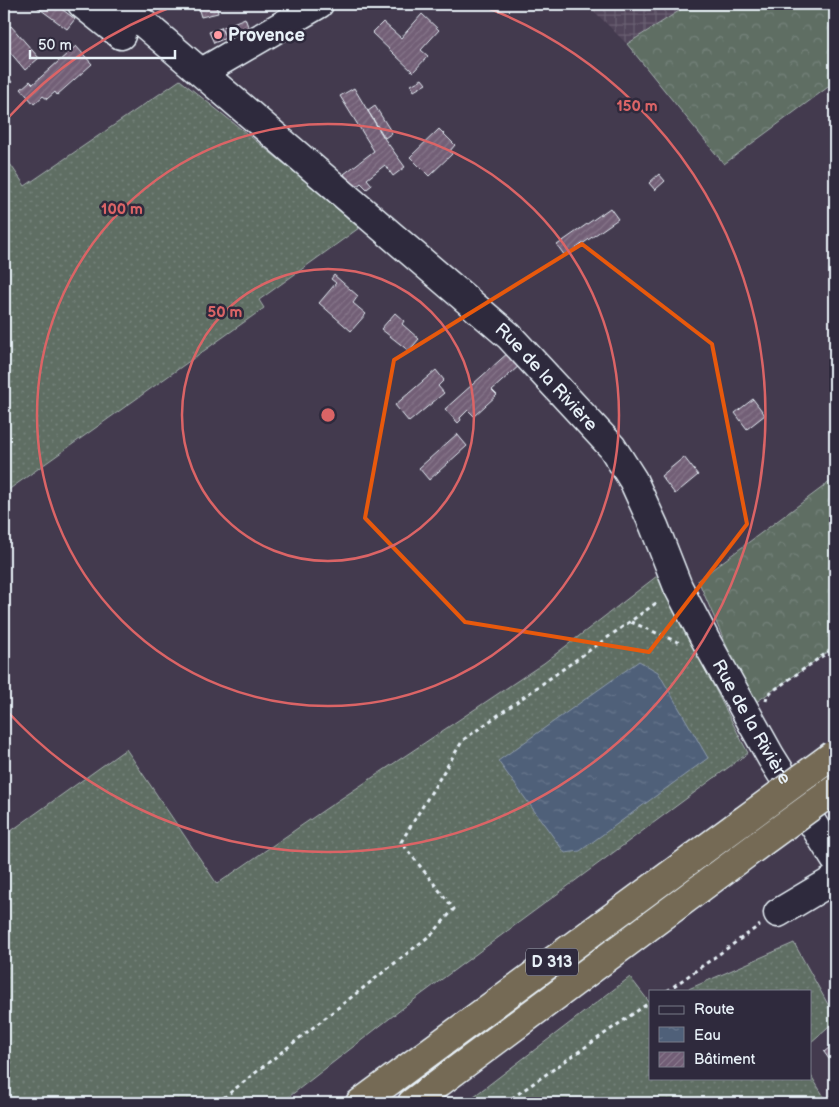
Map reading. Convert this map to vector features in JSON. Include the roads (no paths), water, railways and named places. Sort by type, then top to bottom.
[{"type":"highway","name":"D 313","points":[[360,1103],[834,754]]},
{"type":"highway","name":"D 313","points":[[412,1103],[835,789]]},
{"type":"street","points":[[82,4],[121,35]]},
{"type":"street","name":"Rue de la Rivière","points":[[121,4],[509,336],[612,447],[636,488],[654,526],[678,587],[752,725],[835,859]]},
{"type":"street","points":[[202,72],[319,4]]},
{"type":"street","points":[[778,913],[835,879]]},
{"type":"water","points":[[639,661],[658,672],[708,758],[580,851],[565,853],[498,761]]},
{"type":"place","name":"Provence","points":[[218,35]]}]
